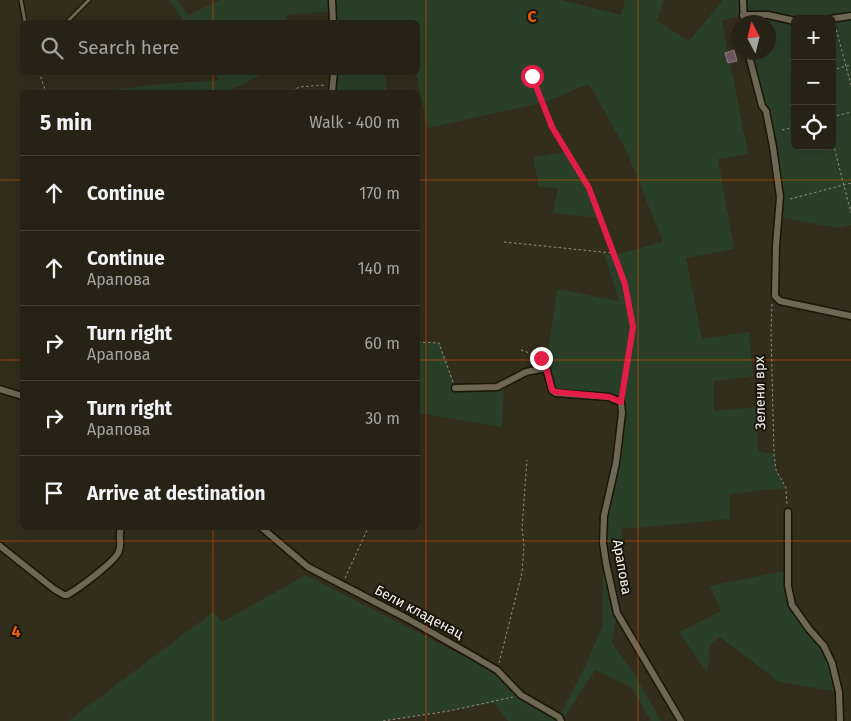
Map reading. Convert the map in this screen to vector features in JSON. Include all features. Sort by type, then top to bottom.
[{"type":"street","points":[[332,0],[334,20]]},
{"type":"street","points":[[742,0],[743,15],[763,15]]},
{"type":"street","points":[[836,20],[851,16]]},
{"type":"street","points":[[776,17],[791,20]]},
{"type":"street","points":[[750,60],[762,106],[766,111],[778,178],[780,197],[776,245],[775,296],[780,302],[851,316]]},
{"type":"street","points":[[332,89],[334,75]]},
{"type":"street","points":[[455,388],[497,387],[526,372],[546,368],[552,390],[556,392],[609,397],[621,402]]},
{"type":"street","points":[[0,389],[20,395]]},
{"type":"street","name":"Арапова","points":[[621,402],[622,412],[616,463],[604,516],[603,543],[606,563],[618,613],[681,721]]},
{"type":"street","points":[[788,512],[788,586],[792,605],[808,628],[824,646],[832,663],[839,692],[840,721]]},
{"type":"street","points":[[0,546],[54,589],[67,595],[118,554],[120,530]]},
{"type":"street","name":"Бели кладенац","points":[[264,530],[308,568],[408,619],[497,670],[521,695],[559,717],[561,721]]},
{"type":"lane","points":[[20,0],[25,20]]},
{"type":"lane","points":[[69,20],[89,0]]},
{"type":"path","points":[[836,31],[851,85]]},
{"type":"path","points":[[836,69],[851,65]]},
{"type":"path","points":[[40,75],[45,90]]},
{"type":"path","points":[[532,76],[552,127],[589,188],[625,284],[633,327],[621,402]]},
{"type":"path","points":[[294,90],[299,87],[332,89]]},
{"type":"path","points":[[836,116],[851,112]]},
{"type":"path","points":[[782,130],[791,128]]},
{"type":"path","points":[[835,150],[851,213]]},
{"type":"path","points":[[790,199],[851,183]]},
{"type":"path","points":[[504,242],[612,252]]},
{"type":"path","name":"Зелени врх","points":[[775,296],[771,311],[774,454],[776,470],[786,488],[788,512]]},
{"type":"path","points":[[420,342],[439,343],[455,388]]},
{"type":"path","points":[[521,350],[544,360],[546,368]]},
{"type":"path","points":[[497,670],[522,573],[524,545],[522,528],[527,460]]},
{"type":"path","points":[[341,586],[367,530]]},
{"type":"path","points":[[383,721],[493,703],[521,695]]},
{"type":"green space","points":[[169,0],[177,0],[188,15],[220,0],[561,0],[621,15],[625,0],[664,0],[657,21],[689,41],[723,0],[851,0],[851,225],[837,228],[778,217],[779,196],[774,155],[750,60],[776,60],[776,15],[731,15],[731,18],[722,21],[748,154],[718,159],[734,249],[686,258],[702,339],[749,332],[753,376],[714,381],[714,411],[757,407],[757,451],[774,454],[776,470],[786,488],[729,494],[730,519],[622,529],[622,542],[603,543],[622,412],[617,399],[556,393],[546,368],[557,289],[619,301],[604,254],[614,255],[663,242],[627,152],[589,84],[545,102],[428,128],[416,75],[420,75],[420,20],[333,20],[332,11],[286,15],[287,20],[183,20]]},
{"type":"green space","points":[[215,75],[261,75],[230,90],[115,90],[161,84],[219,80]]},
{"type":"green space","points":[[334,75],[385,75],[387,90],[332,90]]},
{"type":"green space","points":[[567,152],[589,188],[600,218],[553,213],[558,188],[539,187],[533,157]]},
{"type":"green space","points":[[420,342],[439,343],[455,388],[504,384],[502,427],[420,413]]},
{"type":"green space","points":[[603,543],[617,613],[612,643],[635,675],[661,721],[651,721],[631,687],[595,670],[562,721],[508,721],[493,703],[383,721],[68,721],[213,612],[222,622],[306,575],[493,671],[521,695],[559,717],[586,665],[603,624]]},
{"type":"green space","points":[[789,570],[792,605],[824,646],[839,692],[779,682],[720,637],[711,643],[707,673],[679,632],[721,611],[710,586]]},
{"type":"building","points":[[731,51],[731,60],[737,61],[728,63],[725,53]]},
{"type":"route","points":[[532,76],[552,127],[589,188],[625,284],[633,327],[621,402],[609,397],[552,390],[544,360],[541,358]]}]
